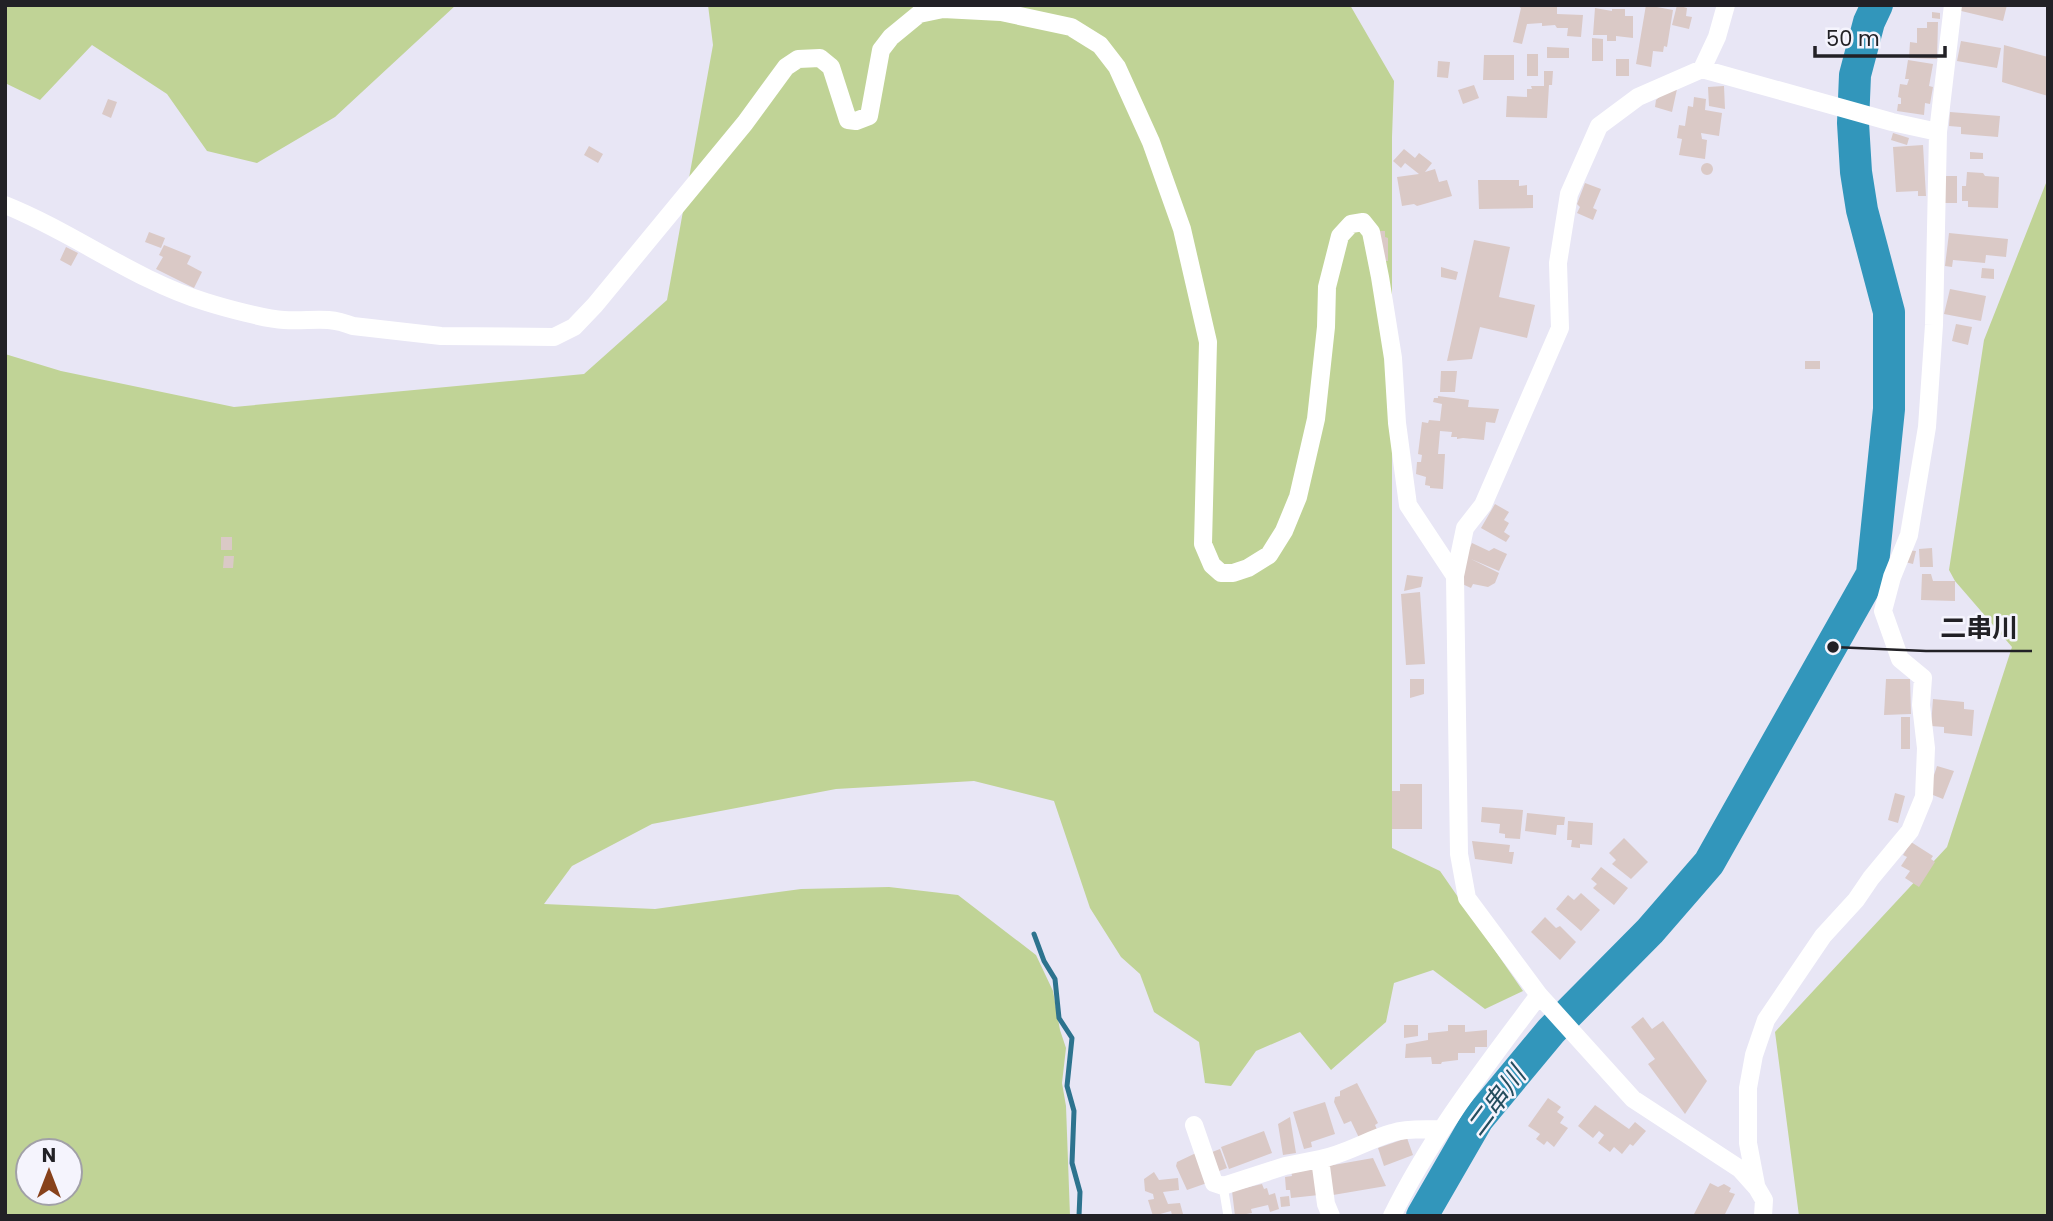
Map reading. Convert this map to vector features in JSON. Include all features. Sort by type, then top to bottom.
[{"type":"street","points":[[1702,69],[1717,37],[1726,5]]},
{"type":"street","points":[[1757,1188],[1748,1143],[1748,1088],[1754,1055],[1766,1020],[1823,936],[1856,900],[1910,831],[1924,797],[1926,748],[1921,705],[1923,678],[1900,659],[1883,611],[1892,577],[1909,535],[1927,427],[1934,325],[1938,132],[1953,5]]},
{"type":"street","points":[[5,205],[34,217],[147,279],[207,302],[284,320],[314,318],[340,321],[353,326],[441,336],[554,337],[574,327],[595,305],[745,123],[786,67],[798,59],[820,58],[831,67],[848,120],[856,121],[869,116],[881,50],[891,37],[919,14],[943,9],[1001,12],[1070,27],[1100,45],[1118,67],[1151,142],[1182,229],[1208,342],[1203,544],[1212,565],[1221,573],[1233,573],[1248,568],[1269,555],[1284,531],[1298,497],[1316,419],[1326,327],[1327,287],[1340,236],[1351,224],[1363,222],[1371,232],[1385,304],[1393,358],[1396,423],[1408,505],[1455,576]]},
{"type":"street","points":[[1763,1216],[1764,1200],[1740,1169],[1633,1099],[1539,995],[1467,898],[1459,854],[1455,576],[1465,528],[1483,505],[1560,328],[1558,263],[1569,194],[1599,126],[1638,97],[1702,69],[1892,122],[1938,132]]},
{"type":"street","points":[[1392,1216],[1410,1179],[1441,1129],[1539,995]]},
{"type":"street","points":[[1194,1125],[1214,1183],[1223,1186],[1285,1166],[1341,1155],[1394,1133],[1441,1129]]},
{"type":"street","points":[[1320,1160],[1326,1204],[1331,1216]]},
{"type":"lane","points":[[1223,1186],[1228,1216]]},
{"type":"green space","points":[[5,5],[456,5],[335,117],[257,163],[207,151],[167,94],[92,45],[40,100],[5,83]]},
{"type":"green space","points":[[708,5],[1350,5],[1394,81],[1392,848],[1440,871],[1523,991],[1485,1009],[1433,970],[1394,983],[1386,1022],[1331,1070],[1300,1032],[1256,1051],[1231,1086],[1205,1083],[1199,1042],[1154,1012],[1140,974],[1121,957],[1090,908],[1054,801],[974,781],[836,789],[652,824],[572,866],[544,904],[655,909],[801,889],[889,887],[958,895],[1036,955],[1053,991],[1066,1048],[1062,1083],[1066,1106],[1070,1216],[5,1216],[5,354],[61,371],[234,407],[584,374],[667,300],[713,45]]},
{"type":"green space","points":[[2048,178],[2048,1216],[1799,1216],[1775,1032],[1947,847],[2012,647],[1955,581],[1949,570],[1984,340]]},
{"type":"building","points":[[1516,5],[1557,5],[1557,14],[1583,15],[1581,37],[1567,36],[1568,28],[1542,26],[1542,23],[1527,24],[1522,44],[1513,42],[1521,8]]},
{"type":"building","points":[[1646,5],[1673,10],[1667,47],[1664,46],[1663,52],[1653,51],[1651,67],[1636,64]]},
{"type":"building","points":[[1677,5],[1687,8],[1686,16],[1692,17],[1689,29],[1672,25]]},
{"type":"building","points":[[1958,5],[2007,5],[2003,21],[1957,10]]},
{"type":"building","points":[[1595,8],[1612,11],[1625,9],[1625,16],[1633,16],[1633,38],[1616,36],[1616,41],[1607,41],[1607,35],[1593,35]]},
{"type":"building","points":[[1932,12],[1940,13],[1940,19],[1932,18]]},
{"type":"building","points":[[1927,22],[1938,22],[1937,59],[1909,58],[1910,42],[1917,43],[1917,28],[1927,28]]},
{"type":"building","points":[[1592,38],[1603,39],[1603,61],[1592,61]]},
{"type":"building","points":[[1961,41],[2001,48],[1997,68],[1957,61]]},
{"type":"building","points":[[2004,45],[2048,57],[2048,96],[2002,82]]},
{"type":"building","points":[[1547,47],[1569,48],[1569,58],[1547,58]]},
{"type":"building","points":[[1527,54],[1538,54],[1538,76],[1527,76]]},
{"type":"building","points":[[1484,55],[1514,55],[1514,80],[1483,80]]},
{"type":"building","points":[[1616,59],[1629,59],[1629,76],[1616,76]]},
{"type":"building","points":[[1908,60],[1933,64],[1929,86],[1933,87],[1930,104],[1925,103],[1924,115],[1897,111],[1898,104],[1901,104],[1901,98],[1898,97],[1900,84],[1907,85],[1909,79],[1905,79]]},
{"type":"building","points":[[1438,61],[1450,62],[1448,78],[1437,77]]},
{"type":"building","points":[[1544,71],[1553,71],[1552,85],[1549,85],[1547,118],[1506,117],[1507,96],[1527,97],[1527,89],[1532,89],[1531,86],[1544,86]]},
{"type":"building","points":[[1474,85],[1479,98],[1463,104],[1458,90]]},
{"type":"building","points":[[1724,86],[1725,109],[1709,106],[1708,87]]},
{"type":"building","points":[[1670,87],[1677,89],[1672,112],[1655,107],[1656,100]]},
{"type":"building","points":[[1694,97],[1706,99],[1705,110],[1722,113],[1719,136],[1701,133],[1702,139],[1707,140],[1705,159],[1679,155],[1682,139],[1677,138],[1679,125],[1685,126],[1688,106],[1693,107]]},
{"type":"building","points":[[108,99],[117,102],[111,118],[102,114]]},
{"type":"building","points":[[1950,112],[2000,116],[1998,137],[1961,134],[1961,127],[1949,126]]},
{"type":"building","points":[[1893,133],[1909,138],[1907,145],[1891,140]]},
{"type":"building","points":[[1923,145],[1926,196],[1918,196],[1918,191],[1896,192],[1893,147]]},
{"type":"building","points":[[589,146],[603,154],[598,163],[584,155]]},
{"type":"building","points":[[1404,149],[1415,158],[1419,153],[1432,163],[1425,172],[1435,169],[1439,182],[1447,180],[1452,196],[1417,206],[1402,206],[1397,177],[1419,174],[1405,163],[1401,168],[1393,161]]},
{"type":"building","points":[[1970,152],[1983,153],[1983,159],[1970,159]]},
{"type":"building","points":[[1707,163],[1713,169],[1707,175],[1701,169]]},
{"type":"building","points":[[1967,172],[1999,177],[1998,208],[1968,207],[1968,201],[1962,201],[1962,186],[1966,186]]},
{"type":"building","points":[[1942,176],[1957,176],[1957,203],[1942,203]]},
{"type":"building","points":[[1478,180],[1519,180],[1519,186],[1527,185],[1527,195],[1533,195],[1533,208],[1479,209]]},
{"type":"building","points":[[1585,183],[1601,189],[1593,208],[1597,210],[1593,220],[1577,213],[1580,207],[1577,204]]},
{"type":"building","points":[[1379,231],[1385,231],[1385,237],[1388,238],[1388,261],[1377,261]]},
{"type":"building","points":[[149,232],[165,238],[161,248],[145,242]]},
{"type":"building","points":[[1949,233],[2008,239],[2006,257],[1986,255],[1985,263],[1953,260],[1952,267],[1945,266]]},
{"type":"building","points":[[1474,240],[1510,247],[1499,297],[1535,305],[1527,338],[1480,327],[1472,359],[1447,361]]},
{"type":"building","points":[[164,245],[191,256],[187,264],[202,272],[194,288],[156,269],[163,257],[159,255]]},
{"type":"building","points":[[66,247],[78,253],[71,266],[60,260]]},
{"type":"building","points":[[1441,267],[1458,272],[1456,280],[1441,277]]},
{"type":"building","points":[[1982,268],[1994,269],[1994,279],[1981,278]]},
{"type":"building","points":[[1950,289],[1986,296],[1981,321],[1944,314]]},
{"type":"building","points":[[1956,324],[1972,327],[1968,345],[1952,341]]},
{"type":"building","points":[[1805,361],[1820,361],[1820,369],[1805,369]]},
{"type":"building","points":[[1441,371],[1457,371],[1455,392],[1440,392]]},
{"type":"building","points":[[1438,396],[1469,400],[1468,407],[1499,409],[1495,423],[1486,422],[1484,440],[1457,439],[1451,437],[1452,432],[1440,431],[1438,454],[1445,454],[1443,489],[1430,488],[1425,485],[1426,477],[1416,474],[1417,462],[1421,462],[1422,455],[1418,454],[1422,422],[1440,421],[1442,404],[1433,402]]},
{"type":"building","points":[[1495,504],[1509,512],[1504,520],[1509,523],[1504,532],[1510,536],[1506,542],[1481,528]]},
{"type":"building","points":[[221,537],[232,537],[232,550],[221,550]]},
{"type":"building","points":[[1472,543],[1489,551],[1494,548],[1507,554],[1499,571],[1471,559],[1499,573],[1495,583],[1488,587],[1473,584],[1471,588],[1460,583]]},
{"type":"building","points":[[1932,548],[1933,567],[1920,567],[1919,549]]},
{"type":"building","points":[[1907,550],[1916,551],[1913,564],[1905,562]]},
{"type":"building","points":[[224,556],[234,556],[233,568],[223,568]]},
{"type":"building","points":[[1922,574],[1931,574],[1933,581],[1955,581],[1955,601],[1921,600]]},
{"type":"building","points":[[1407,575],[1423,577],[1421,587],[1404,591]]},
{"type":"building","points":[[1420,592],[1425,664],[1406,665],[1401,594]]},
{"type":"building","points":[[1410,679],[1424,679],[1424,694],[1410,698]]},
{"type":"building","points":[[1886,679],[1910,679],[1911,714],[1884,715]]},
{"type":"building","points":[[1933,699],[1964,702],[1964,709],[1974,710],[1972,736],[1944,733],[1944,727],[1931,726]]},
{"type":"building","points":[[1901,717],[1910,717],[1910,749],[1901,749]]},
{"type":"building","points":[[1937,766],[1954,771],[1943,799],[1928,793]]},
{"type":"building","points":[[1400,784],[1422,784],[1422,829],[1392,829],[1392,791],[1400,791]]},
{"type":"building","points":[[1895,793],[1905,796],[1898,823],[1888,820]]},
{"type":"building","points":[[1482,807],[1523,810],[1520,839],[1505,838],[1505,834],[1499,833],[1500,824],[1481,822]]},
{"type":"building","points":[[1527,813],[1565,817],[1564,825],[1557,825],[1556,835],[1525,831]]},
{"type":"building","points":[[1568,821],[1593,823],[1592,845],[1580,844],[1580,848],[1571,847],[1572,840],[1567,840]]},
{"type":"building","points":[[1624,838],[1648,862],[1631,879],[1612,864],[1616,860],[1609,853]]},
{"type":"building","points":[[1472,841],[1510,845],[1509,852],[1514,852],[1512,864],[1475,859]]},
{"type":"building","points":[[1911,842],[1933,856],[1931,859],[1935,862],[1919,887],[1905,878],[1910,871],[1901,866],[1907,857],[1903,855]]},
{"type":"building","points":[[1601,867],[1628,888],[1614,905],[1593,888],[1597,884],[1591,879]]},
{"type":"building","points":[[1581,893],[1600,910],[1581,931],[1556,909],[1568,895],[1574,900]]},
{"type":"building","points":[[1545,917],[1556,928],[1560,926],[1576,942],[1560,960],[1531,932]]},
{"type":"building","points":[[1643,1017],[1652,1029],[1663,1021],[1707,1081],[1685,1114],[1648,1064],[1655,1059],[1631,1027]]},
{"type":"building","points":[[1404,1025],[1418,1025],[1418,1036],[1404,1038]]},
{"type":"building","points":[[1448,1025],[1465,1025],[1465,1032],[1487,1030],[1487,1047],[1475,1047],[1475,1053],[1458,1053],[1458,1060],[1441,1064],[1432,1064],[1431,1057],[1405,1058],[1406,1044],[1428,1040],[1428,1033],[1448,1031]]},
{"type":"building","points":[[1357,1083],[1378,1123],[1375,1125],[1379,1134],[1361,1142],[1351,1121],[1344,1124],[1334,1102],[1335,1097],[1340,1096],[1340,1091]]},
{"type":"building","points":[[1548,1098],[1561,1107],[1557,1112],[1564,1117],[1560,1123],[1568,1128],[1554,1147],[1547,1141],[1544,1145],[1536,1139],[1540,1134],[1528,1126]]},
{"type":"building","points":[[1325,1102],[1335,1134],[1311,1142],[1312,1147],[1304,1149],[1293,1112]]},
{"type":"building","points":[[1595,1105],[1629,1129],[1635,1122],[1646,1131],[1622,1154],[1614,1147],[1610,1152],[1598,1143],[1604,1135],[1599,1131],[1593,1138],[1578,1126]]},
{"type":"building","points":[[1290,1117],[1296,1153],[1283,1155],[1278,1124]]},
{"type":"building","points":[[1264,1131],[1272,1153],[1229,1169],[1221,1147]]},
{"type":"building","points":[[1407,1138],[1413,1155],[1384,1166],[1378,1148]]},
{"type":"building","points":[[1220,1149],[1227,1168],[1214,1173],[1207,1154]]},
{"type":"building","points":[[1196,1153],[1207,1183],[1187,1190],[1176,1166],[1177,1162]]},
{"type":"building","points":[[1373,1158],[1386,1186],[1333,1195],[1328,1166]]},
{"type":"building","points":[[1316,1169],[1319,1195],[1291,1198],[1290,1190],[1286,1190],[1285,1177],[1292,1176],[1291,1171]]},
{"type":"building","points":[[1154,1172],[1159,1180],[1178,1178],[1179,1190],[1163,1192],[1168,1204],[1180,1203],[1183,1214],[1172,1215],[1171,1211],[1153,1216],[1148,1200],[1154,1199],[1153,1194],[1145,1191],[1144,1179]]},
{"type":"building","points":[[1710,1183],[1718,1187],[1724,1184],[1731,1188],[1729,1192],[1735,1194],[1724,1216],[1693,1216]]},
{"type":"building","points":[[1262,1184],[1269,1195],[1275,1193],[1279,1209],[1270,1212],[1268,1205],[1251,1209],[1252,1213],[1235,1216],[1232,1191]]},
{"type":"building","points":[[1289,1196],[1290,1206],[1281,1207],[1280,1197]]},
{"type":"waterway","name":"二串川","points":[[1422,1216],[1478,1119],[1551,1031],[1650,931],[1709,863],[1872,574],[1889,409],[1889,312],[1862,210],[1853,123],[1855,75],[1869,22],[1877,5]]},
{"type":"waterway","points":[[1034,934],[1044,961],[1055,979],[1059,1018],[1072,1038],[1067,1086],[1074,1111],[1072,1163],[1080,1192],[1079,1216]]},
{"type":"place","name":"二串川","points":[[1833,647]]}]
